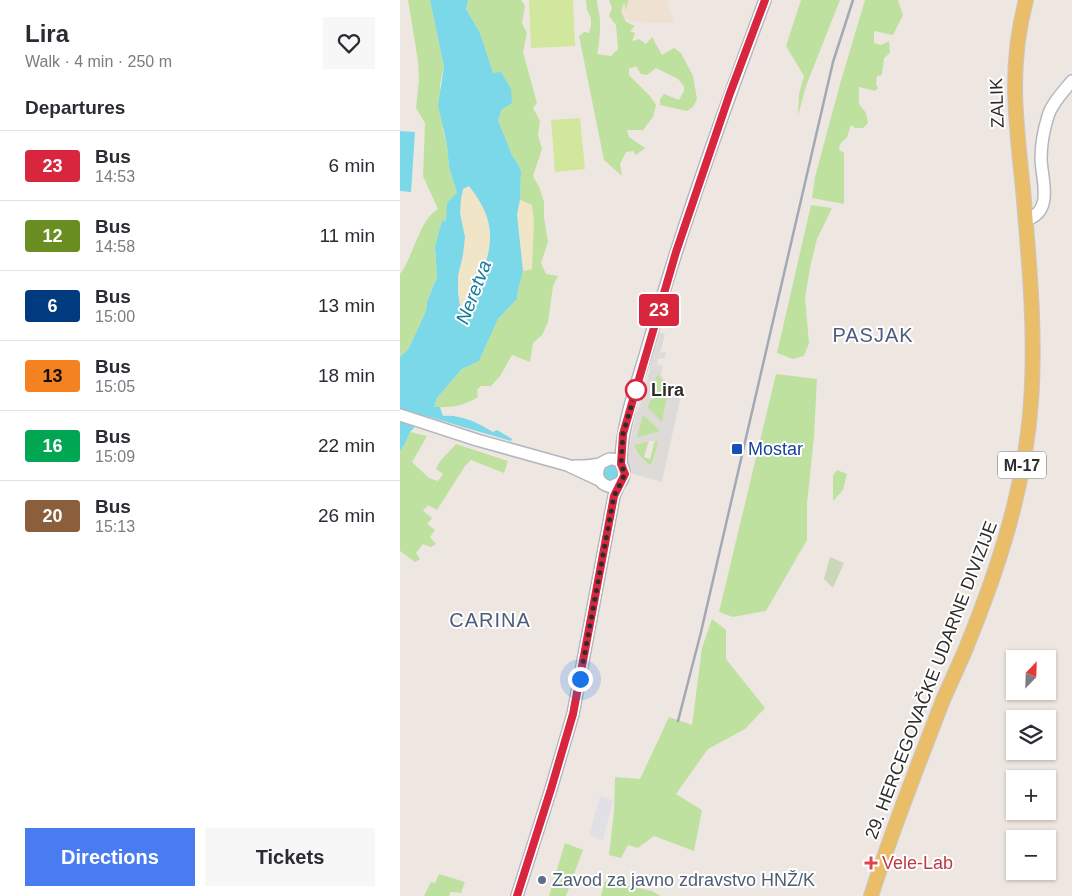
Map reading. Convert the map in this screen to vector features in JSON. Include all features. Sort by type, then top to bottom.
[{"type":"main road","name":"ZALIK","points":[[1025,213],[1014,81],[1017,41],[1026,0]]},
{"type":"main road","name":"29. HERCEGOVAČKE UDARNE DIVIZIJE","points":[[871,896],[895,827],[984,600],[1013,511],[1028,432],[1033,368],[1032,282],[1025,213]]},
{"type":"street","points":[[517,896],[573,714],[614,496],[625,474],[621,464],[623,434],[676,252],[729,96],[765,0]]},
{"type":"street","points":[[1025,213],[1039,202],[1044,195],[1041,158],[1048,115],[1056,100],[1072,81]]},
{"type":"street","points":[[400,415],[477,440],[567,465],[610,487],[619,484]]},
{"type":"street","points":[[612,508],[610,495],[597,471],[623,434]]},
{"type":"street","points":[[567,465],[582,466],[614,459],[621,464]]},
{"type":"shaded area","points":[[618,0],[667,0],[674,23],[649,23],[617,18]]},
{"type":"shaded area","points":[[658,332],[665,334],[660,353],[666,352],[665,358],[658,359],[657,364],[663,366],[661,375],[680,399],[662,482],[630,473],[626,465],[636,413],[650,369]],"holes":[[[657,374],[669,389],[651,396]],[[668,393],[662,422],[647,407],[650,400]],[[643,414],[660,431],[637,438]],[[658,440],[654,461],[650,466],[638,454],[634,445],[648,441],[644,457],[649,441],[654,441],[650,459],[655,441]]]},
{"type":"shaded area","points":[[600,796],[613,800],[603,840],[589,836]]},
{"type":"green space","points":[[408,0],[430,0],[444,67],[440,84],[443,131],[447,145],[449,167],[457,193],[446,221],[442,220],[435,247],[437,277],[427,302],[426,311],[409,348],[400,357],[400,274],[426,221],[438,209],[423,176],[425,123],[416,108],[419,80],[418,61]]},
{"type":"green space","points":[[467,0],[521,0],[525,6],[522,23],[527,33],[523,52],[537,103],[533,108],[540,121],[538,135],[542,149],[533,176],[544,202],[548,242],[541,263],[546,274],[558,276],[553,286],[548,322],[542,335],[533,343],[530,362],[512,355],[500,376],[491,386],[481,386],[477,390],[478,397],[457,406],[434,407],[437,398],[462,369],[479,361],[498,319],[517,299],[523,271],[532,269],[532,206],[520,200],[521,171],[512,155],[498,120],[502,109],[480,33],[466,9]]},
{"type":"green space","points":[[529,0],[573,0],[575,46],[531,48]]},
{"type":"green space","points":[[586,0],[597,0],[600,22],[597,54],[611,56],[618,49],[616,25],[609,16],[612,8],[609,0],[628,0],[626,11],[625,4],[623,4],[621,12],[626,22],[635,26],[630,31],[635,33],[632,41],[639,39],[646,44],[652,37],[662,55],[674,48],[681,53],[693,76],[697,99],[693,107],[687,111],[660,105],[660,99],[664,94],[679,100],[684,91],[684,86],[678,79],[656,68],[647,75],[641,74],[636,66],[629,69],[629,75],[650,96],[656,105],[653,117],[643,130],[627,130],[629,137],[645,148],[636,155],[633,151],[626,152],[620,164],[622,176],[604,160],[579,36],[584,32],[589,33],[591,26],[591,18],[587,10]]},
{"type":"green space","points":[[801,0],[840,0],[806,86],[798,116],[799,94],[804,76],[786,46]]},
{"type":"green space","points":[[865,0],[898,0],[903,15],[893,35],[874,31],[874,43],[881,45],[889,41],[890,53],[884,58],[882,75],[877,76],[876,84],[878,88],[875,91],[859,87],[859,104],[866,113],[868,123],[863,128],[855,128],[851,125],[847,137],[840,144],[839,150],[844,153],[844,204],[812,198],[815,177]]},
{"type":"green space","points":[[580,118],[585,169],[555,172],[551,120]]},
{"type":"green space","points":[[811,205],[832,208],[817,239],[805,298],[809,343],[804,356],[793,359],[777,353]]},
{"type":"green space","points":[[657,373],[669,389],[650,396]]},
{"type":"green space","points":[[776,374],[817,379],[814,436],[807,504],[807,540],[766,611],[733,617],[719,612]]},
{"type":"green space","points":[[668,393],[662,423],[647,408],[650,400]]},
{"type":"green space","points":[[643,414],[661,431],[636,438]]},
{"type":"green space","points":[[410,432],[427,436],[412,462],[429,478],[438,481],[443,474],[436,469],[442,459],[456,444],[508,461],[504,473],[471,460],[465,466],[437,510],[428,505],[423,511],[432,518],[427,524],[435,530],[430,537],[436,544],[431,547],[423,544],[416,553],[420,559],[415,562],[400,551],[400,451]]},
{"type":"green space","points":[[659,440],[650,466],[638,454],[634,445],[649,441],[644,457],[650,459],[655,441]]},
{"type":"green space","points":[[837,470],[847,474],[843,490],[833,501],[833,475]]},
{"type":"green space","points":[[830,557],[844,563],[833,588],[824,579]]},
{"type":"green space","points":[[712,619],[726,630],[726,659],[765,708],[745,729],[708,749],[676,794],[702,810],[694,851],[654,836],[638,848],[628,845],[621,858],[609,855],[614,811],[615,777],[640,779],[669,717],[692,725],[702,648]]},
{"type":"green space","points":[[565,843],[583,850],[566,896],[549,896]]},
{"type":"green space","points":[[439,874],[465,882],[461,893],[451,892],[449,896],[424,896],[431,882],[435,883]]},
{"type":"green space","points":[[605,881],[652,891],[661,896],[601,896]]},
{"type":"sand","points":[[469,186],[485,211],[490,228],[490,237],[486,261],[477,284],[473,302],[467,313],[461,312],[458,276],[465,237],[460,213],[461,199],[463,189]]},
{"type":"sand","points":[[520,200],[532,205],[534,221],[532,269],[523,271],[517,214]]},
{"type":"water","points":[[430,0],[467,0],[466,9],[480,33],[493,73],[501,72],[511,89],[512,103],[502,109],[498,120],[512,155],[521,171],[520,200],[517,214],[523,271],[517,299],[498,319],[479,361],[462,369],[437,398],[434,407],[440,407],[443,416],[456,416],[469,420],[493,432],[497,430],[512,439],[511,441],[426,416],[410,432],[400,451],[400,357],[409,348],[426,311],[427,302],[437,277],[435,247],[442,220],[446,221],[447,203],[457,193],[449,167],[447,145],[438,105],[444,67]],"holes":[[[469,186],[485,211],[490,229],[490,238],[486,261],[477,284],[473,302],[467,313],[461,312],[458,293],[458,276],[465,237],[460,213],[463,189]]]},
{"type":"water","points":[[400,131],[415,132],[411,192],[400,191]]},
{"type":"water","points":[[608,465],[614,465],[619,470],[617,479],[608,481],[603,476],[603,470]]},
{"type":"railway","points":[[678,721],[701,632],[833,62],[853,0]]},
{"type":"bus line","name":"23","points":[[517,896],[573,714],[614,496],[625,474],[621,464],[623,434],[676,252],[729,96],[765,0]]},
{"type":"place","name":"Lira","points":[[636,390]]},
{"type":"place","name":"Mostar","points":[[737,449]]},
{"type":"place","name":"Vele-Lab","points":[[871,863]]},
{"type":"place","name":"Zavod za javno zdravstvo HNŽ/K","points":[[542,880]]},
{"type":"district","name":"PASJAK","points":[[873,335]]},
{"type":"district","name":"CARINA","points":[[490,620]]},
{"type":"route","points":[[580,679],[614,496],[625,474],[621,464],[623,434],[636,390]]},
{"type":"water label","name":"Neretva","points":[[473,292]]}]
